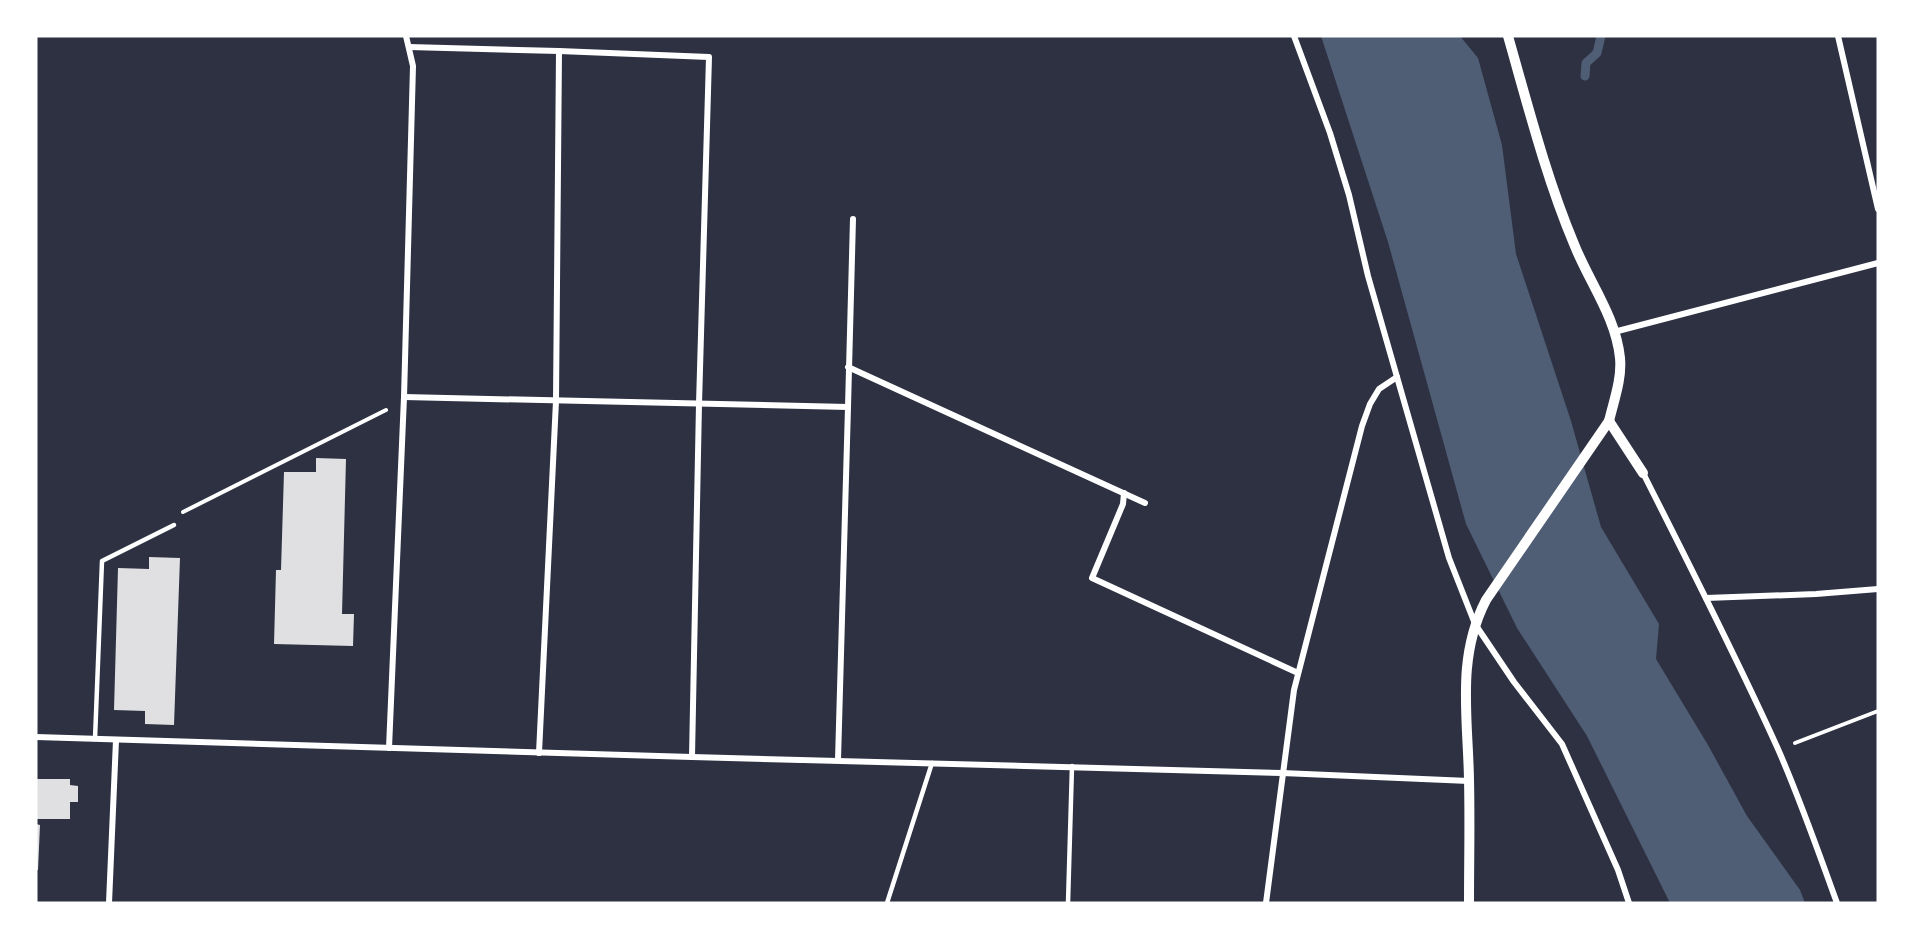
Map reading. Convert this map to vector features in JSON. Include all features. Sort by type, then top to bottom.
[{"type":"street","points":[[388,748],[404,397],[413,66],[406,36]]},
{"type":"street","points":[[1294,36],[1330,133],[1349,195],[1368,276],[1449,558],[1475,624],[1514,682],[1562,744],[1618,870],[1629,903]]},
{"type":"street","points":[[1469,903],[1466,698],[1469,644],[1486,600],[1609,421],[1618,387],[1620,359],[1614,332],[1574,246],[1548,175],[1508,36]]},
{"type":"street","points":[[1838,36],[1878,209]]},
{"type":"street","points":[[409,47],[709,57],[692,757]]},
{"type":"street","points":[[539,753],[556,400],[559,51]]},
{"type":"street","points":[[1870,168],[1878,164]]},
{"type":"street","points":[[838,760],[853,219]]},
{"type":"street","points":[[1614,332],[1878,263]]},
{"type":"street","points":[[848,367],[1145,503]]},
{"type":"street","points":[[1266,903],[1282,772],[1298,673],[1362,426],[1370,404],[1379,389],[1397,377]]},
{"type":"street","points":[[404,397],[848,407]]},
{"type":"street","points":[[1609,421],[1643,473],[1706,598],[1778,750],[1837,903]]},
{"type":"street","points":[[1124,494],[1123,504],[1092,578],[1298,673]]},
{"type":"street","points":[[1706,598],[1878,589]]},
{"type":"street","points":[[36,737],[539,753],[1282,772],[1469,781]]},
{"type":"street","points":[[109,903],[116,740]]},
{"type":"lane","points":[[95,739],[102,561],[174,525]]},
{"type":"lane","points":[[887,903],[932,763]]},
{"type":"lane","points":[[1068,903],[1072,766]]},
{"type":"path","points":[[174,525],[182,513],[381,413],[404,397]]},
{"type":"path","points":[[1778,750],[1878,711]]},
{"type":"water","points":[[1321,36],[1460,36],[1478,58],[1502,145],[1516,254],[1571,421],[1601,527],[1659,624],[1656,659],[1708,745],[1747,816],[1800,890],[1805,903],[1670,903],[1587,736],[1517,628],[1466,524],[1388,242]]},
{"type":"building","points":[[316,458],[346,459],[342,614],[354,614],[353,646],[274,644],[276,570],[281,570],[284,472],[316,472]]},
{"type":"building","points":[[149,557],[180,558],[174,725],[145,724],[145,711],[114,710],[118,568],[149,569]]},
{"type":"building","points":[[36,779],[70,779],[70,785],[78,786],[78,802],[70,802],[70,819],[36,819]]},
{"type":"building","points":[[36,824],[40,825],[38,870],[36,870]]},
{"type":"waterway","points":[[1585,76],[1586,63],[1597,53],[1601,36]]}]
